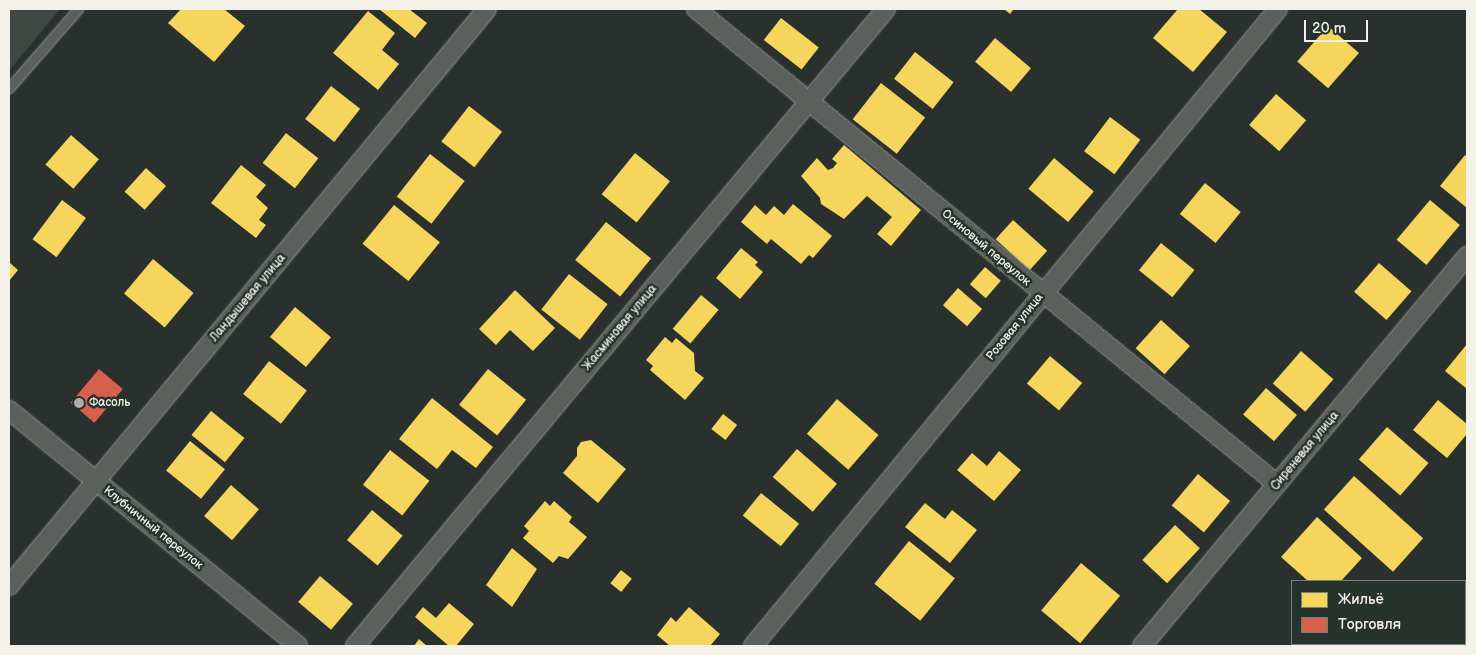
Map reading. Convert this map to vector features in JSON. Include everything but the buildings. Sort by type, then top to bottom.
[{"type":"street","name":"Ландышевая улица","points":[[9,586],[487,9]]},
{"type":"street","name":"Осиновый переулок","points":[[696,9],[809,100],[1042,294],[1277,484]]},
{"type":"street","name":"Жасминовая улица","points":[[355,646],[886,9]]},
{"type":"street","name":"Розовая улица","points":[[753,646],[1278,9]]},
{"type":"street","name":"Сиреневая улица","points":[[1142,646],[1467,256]]},
{"type":"street","name":"Клубничный переулок","points":[[9,410],[298,646]]},
{"type":"lane","points":[[9,88],[78,9]]},
{"type":"shaded area","points":[[9,9],[60,9],[9,71]]},
{"type":"place","name":"Фасоль","points":[[79,403]]}]
